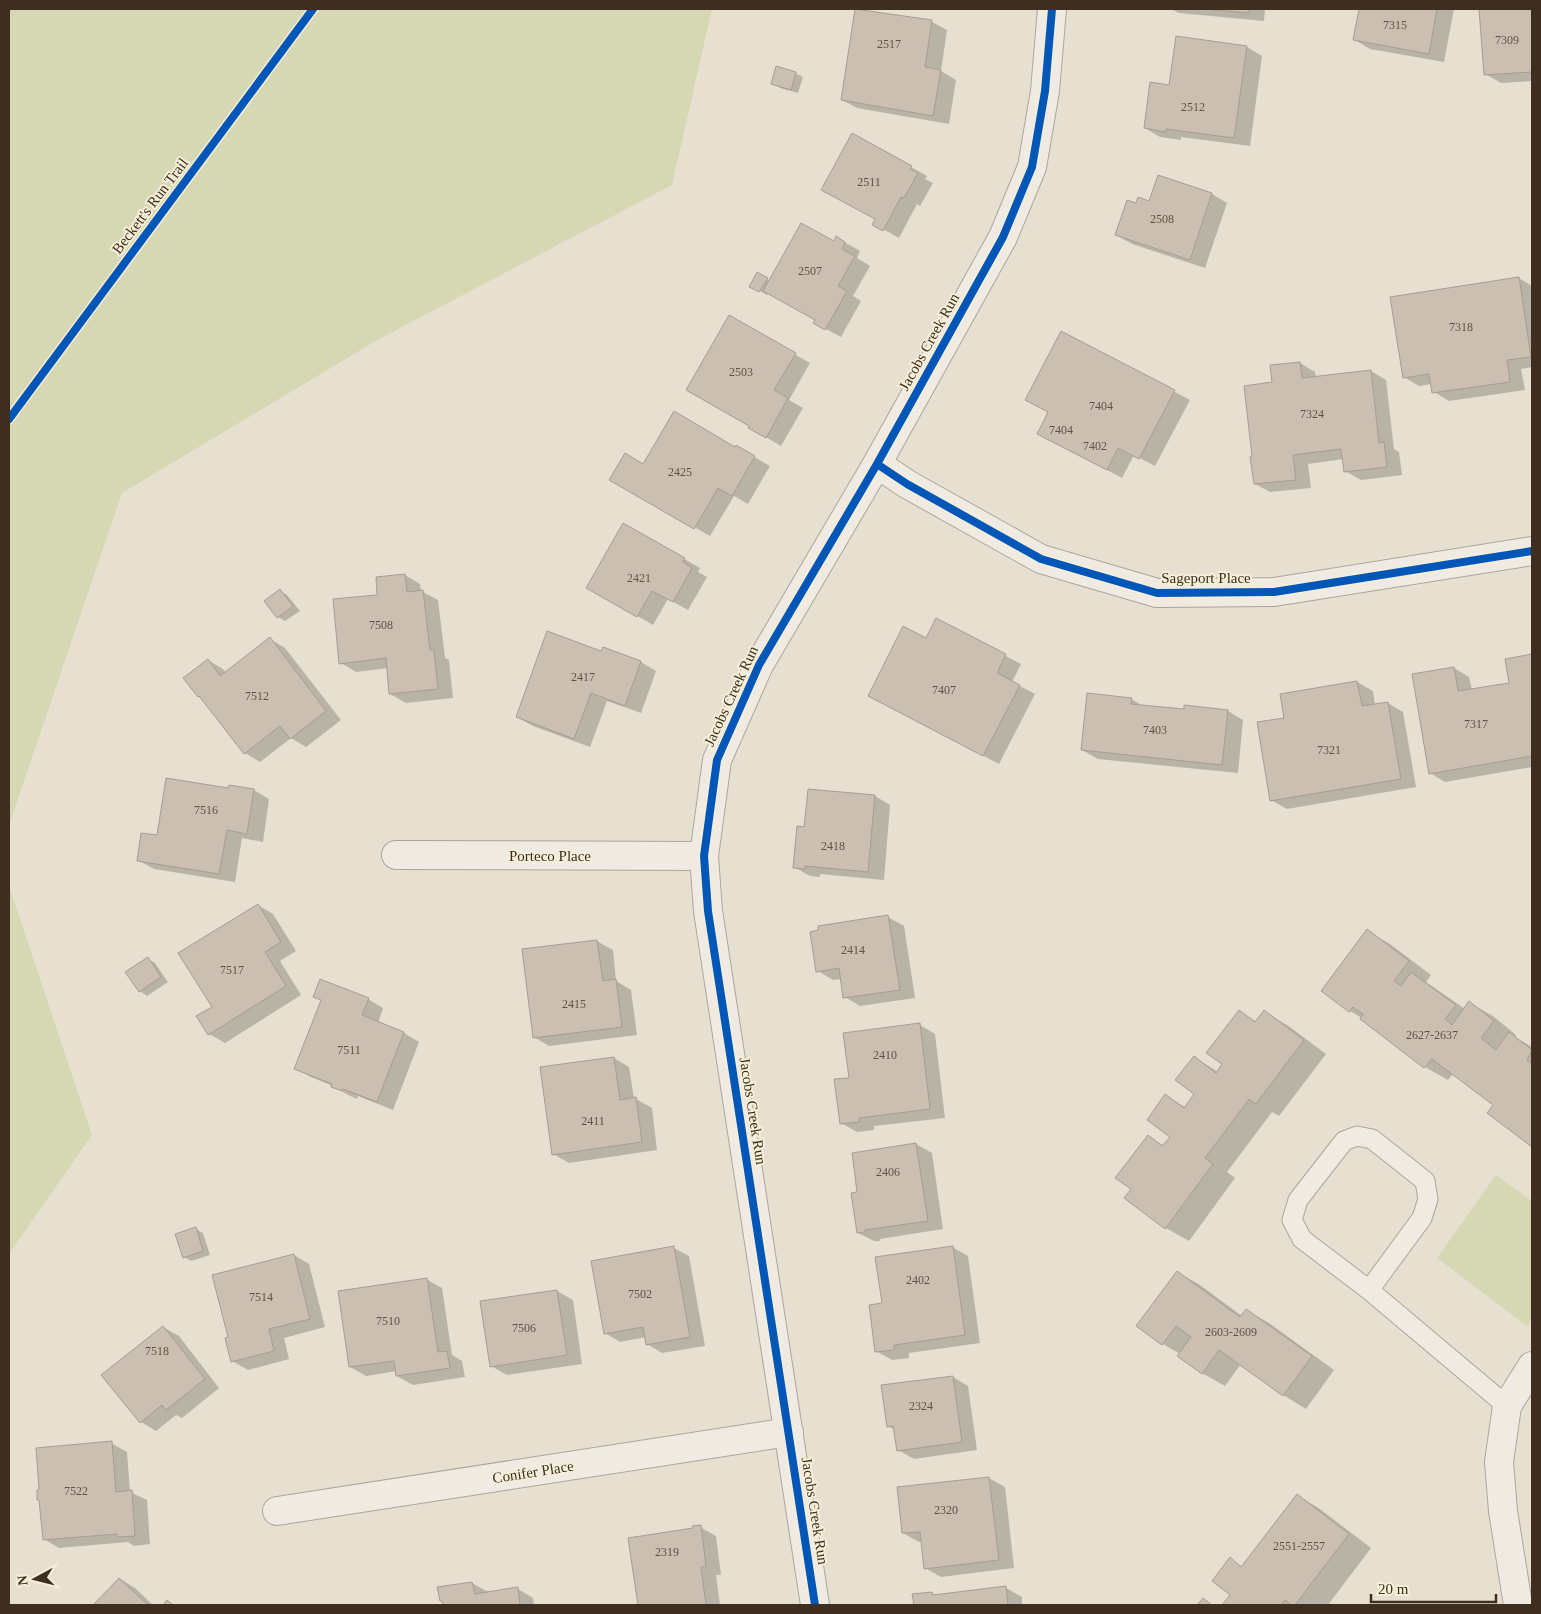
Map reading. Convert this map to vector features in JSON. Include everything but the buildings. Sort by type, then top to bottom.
[{"type":"street","name":"Jacobs Creek Run","points":[[815,1605],[708,911],[704,856],[717,760],[758,665],[877,464],[1003,237],[1032,167],[1045,92],[1052,9]]},
{"type":"street","name":"Sageport Place","points":[[877,464],[907,484],[1042,559],[1157,593],[1274,592],[1532,551]]},
{"type":"street","name":"Porteco Place","points":[[396,855],[704,856]]},
{"type":"street","points":[[1518,1605],[1503,1511],[1499,1462],[1507,1406],[1532,1366]]},
{"type":"street","name":"Conifer Place","points":[[277,1511],[789,1432]]},
{"type":"lane","points":[[1369,1290],[1422,1218],[1428,1199],[1425,1181],[1372,1139],[1357,1136],[1344,1141],[1298,1200],[1292,1220],[1302,1239],[1369,1290],[1507,1406]]},
{"type":"green space","points":[[9,9],[712,9],[672,185],[379,339],[122,493],[9,825]]},
{"type":"green space","points":[[9,886],[92,1135],[9,1254]]},
{"type":"green space","points":[[1496,1175],[1532,1201],[1532,1318],[1527,1326],[1437,1258]]},
{"type":"cycle path","name":"Beckett's Run Trail","points":[[9,419],[313,9]]},
{"type":"cycle path","points":[[815,1605],[708,911],[704,856],[717,760],[759,665],[877,464],[1003,237],[1032,167],[1045,91],[1052,9]]},
{"type":"cycle path","points":[[877,464],[907,484],[1041,559],[1157,593],[1274,592],[1532,551]]}]
